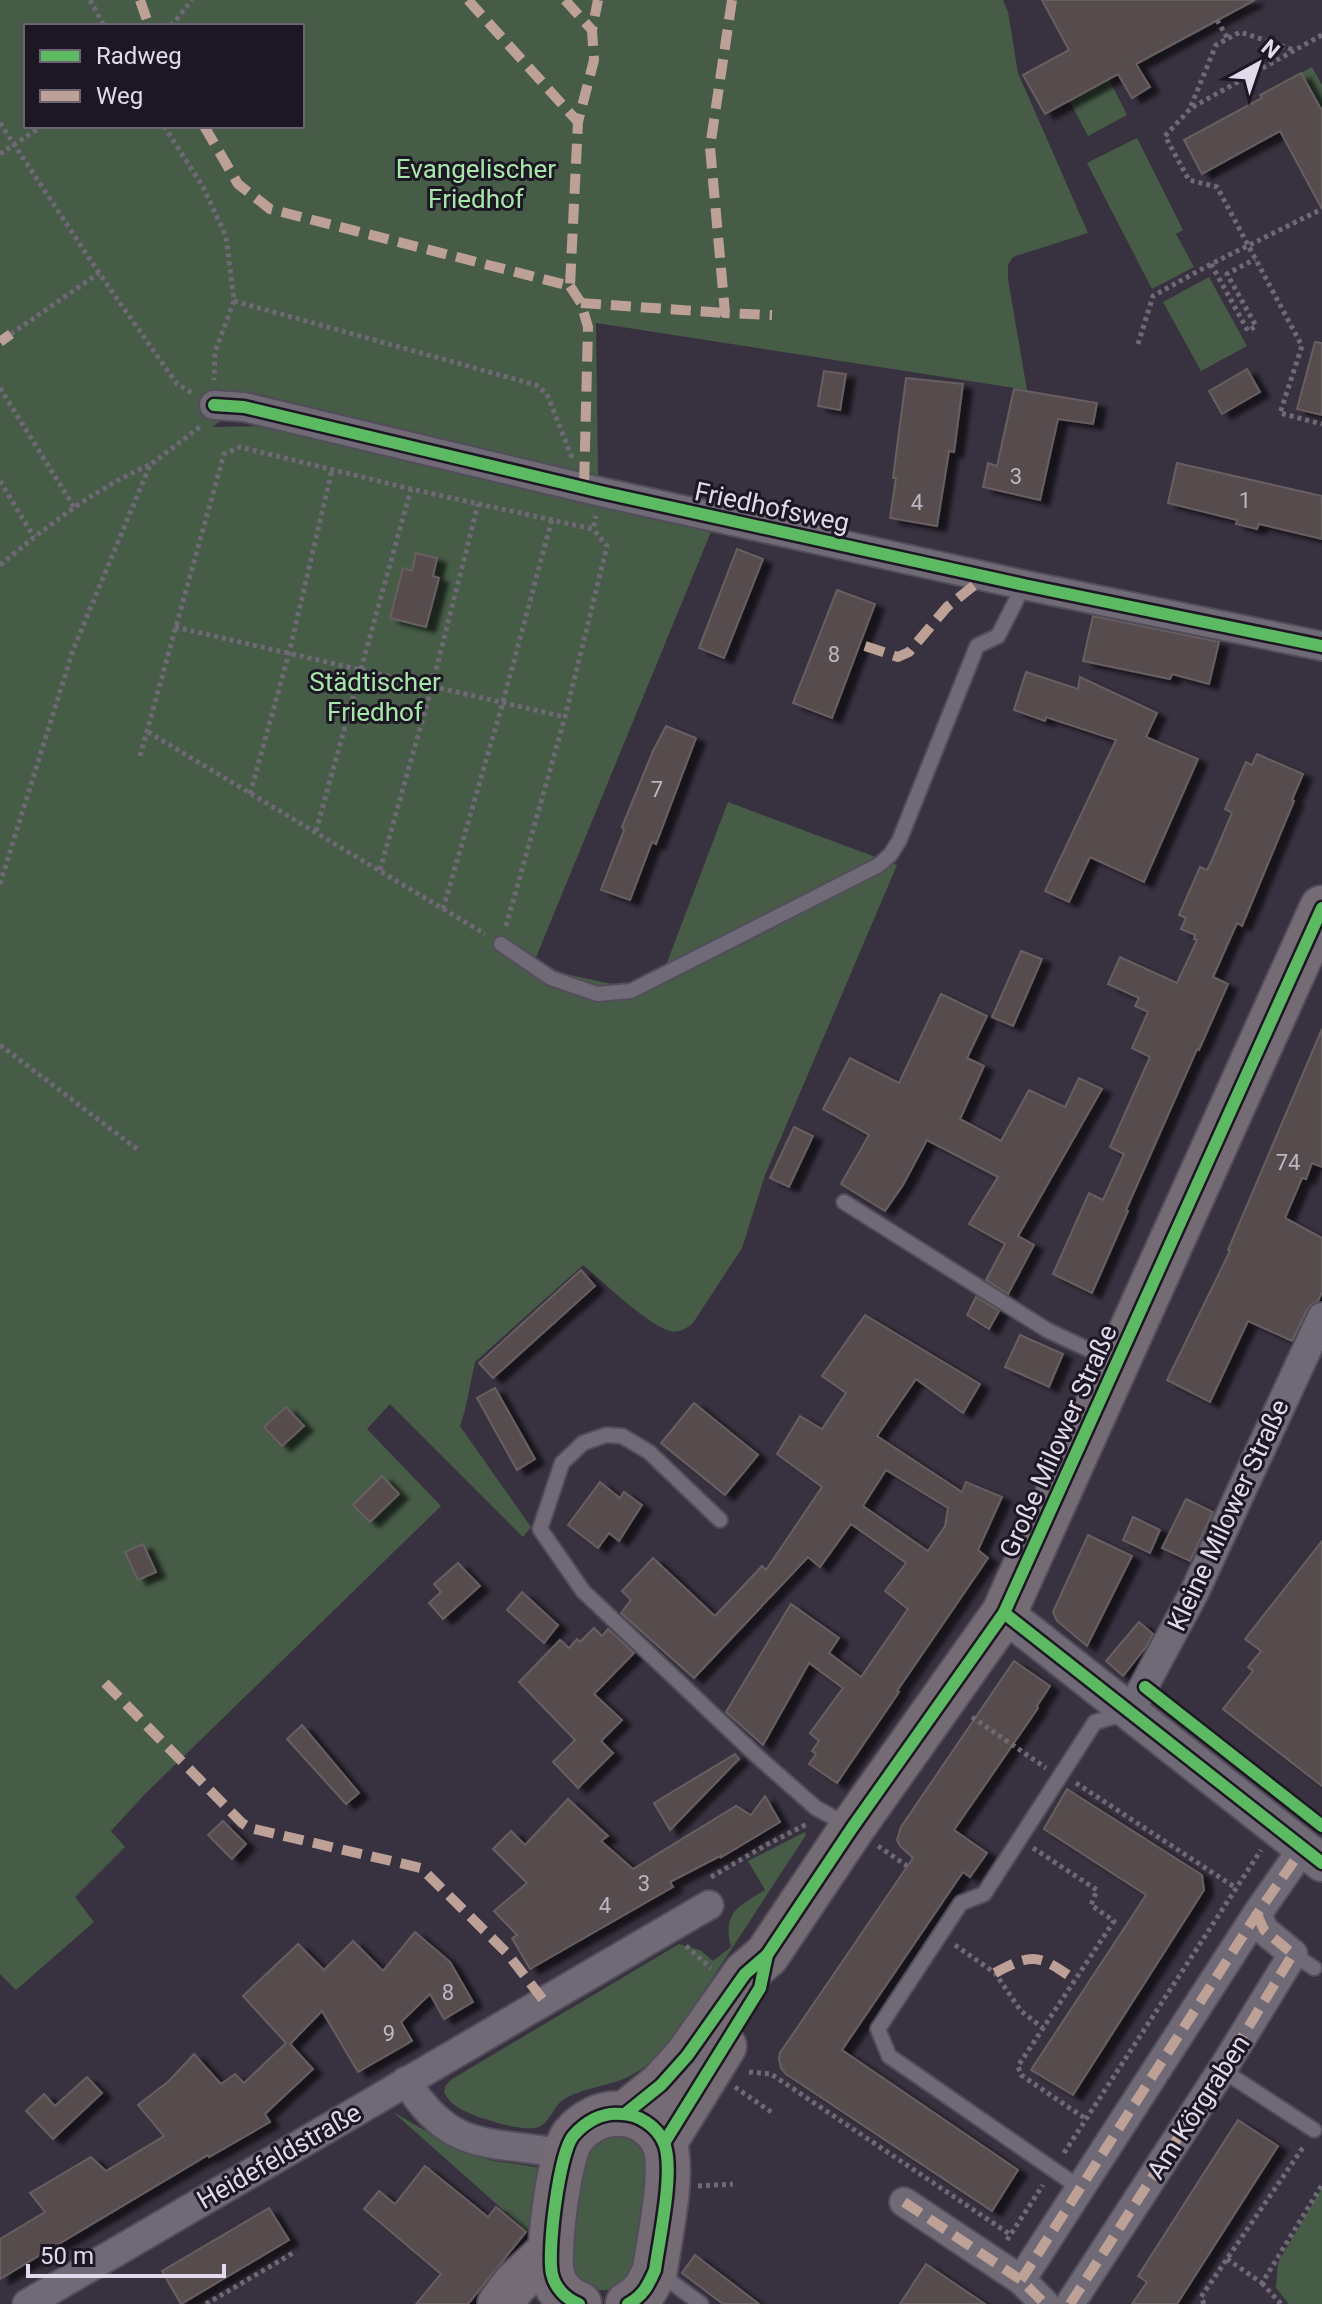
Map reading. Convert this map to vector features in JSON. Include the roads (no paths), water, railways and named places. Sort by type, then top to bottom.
[{"type":"main road","name":"Große Milower Straße","points":[[563,2154],[571,2138],[584,2125],[599,2116],[625,2114],[661,2085],[687,2056],[745,1974],[767,1955],[852,1828],[1004,1613],[1322,908]]},
{"type":"main road","name":"Große Milower Straße","points":[[664,2143],[760,1988],[767,1955]]},
{"type":"main road","points":[[625,2114],[647,2122],[657,2131],[664,2143],[668,2161],[641,2294]]},
{"type":"main road","points":[[558,2301],[550,2251],[563,2154]]},
{"type":"main road","points":[[500,2304],[514,2285],[550,2251]]},
{"type":"street","name":"Friedhofsweg","points":[[214,405],[244,407],[593,490],[1024,585],[1322,646]]},
{"type":"street","name":"Kleine Milower Straße","points":[[1130,1712],[1194,1593],[1322,1317]]},
{"type":"street","points":[[1004,1613],[1300,1846],[1021,2280]]},
{"type":"street","name":"Heidefeldstraße","points":[[27,2304],[709,1905]]},
{"type":"street","name":"Am Körgraben","points":[[1070,2304],[1222,2070],[1304,1961],[1264,1930],[1257,1914]]},
{"type":"street","points":[[406,2081],[420,2104],[455,2133],[481,2142],[563,2154]]},
{"type":"street","points":[[904,2202],[1021,2280],[1045,2304]]},
{"type":"lane","points":[[501,944],[551,978],[597,994],[631,991],[879,865],[899,841],[977,646],[998,636],[1024,585]]},
{"type":"lane","points":[[844,1202],[1047,1330],[1117,1363]]},
{"type":"lane","points":[[720,1520],[649,1452],[622,1436],[606,1435],[583,1443],[562,1463],[540,1529],[583,1591],[816,1808],[852,1828]]},
{"type":"lane","points":[[1080,2188],[889,2056],[878,2029],[961,1903],[984,1894],[1095,1722],[1130,1712]]},
{"type":"lane","points":[[1222,2070],[1314,2130]]},
{"type":"lane","points":[[641,2294],[701,2304]]},
{"type":"park label","name":"Evangelischer Friedhof","points":[[476,184]]},
{"type":"park label","name":"Städtischer Friedhof","points":[[375,697]]}]
